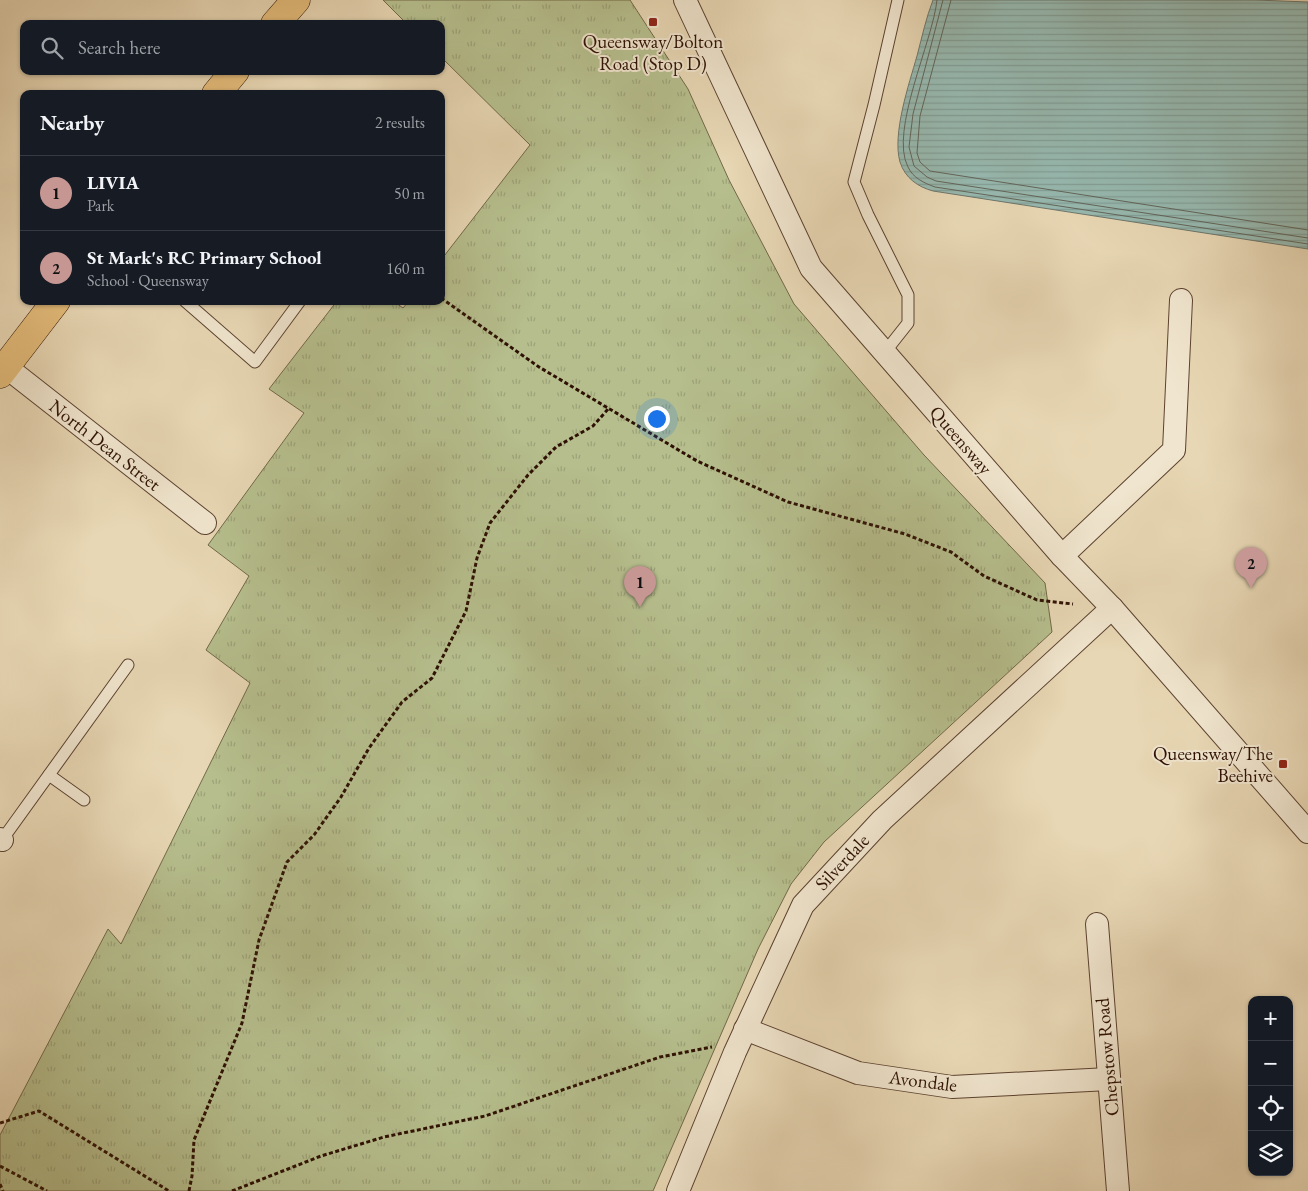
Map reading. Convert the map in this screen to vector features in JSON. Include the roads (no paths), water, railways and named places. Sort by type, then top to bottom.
[{"type":"main road","points":[[279,20],[296,0]]},
{"type":"main road","points":[[219,90],[232,75]]},
{"type":"main road","points":[[3,371],[53,305]]},
{"type":"street","name":"Queensway","points":[[685,0],[811,268],[1062,556],[1112,608],[1308,832]]},
{"type":"street","points":[[1062,556],[1174,450],[1181,300]]},
{"type":"street","name":"North Dean Street","points":[[3,371],[205,524]]},
{"type":"street","name":"Silverdale","points":[[678,1191],[745,1029],[803,905],[882,820],[1112,608]]},
{"type":"street","name":"Chepstow Road","points":[[1097,924],[1118,1191]]},
{"type":"street","name":"Avondale","points":[[745,1029],[858,1073],[952,1087],[1109,1079]]},
{"type":"lane","points":[[885,352],[908,323],[908,295],[868,215],[854,182],[898,0]]},
{"type":"lane","points":[[190,305],[255,362],[297,305]]},
{"type":"lane","points":[[1,840],[128,665]]},
{"type":"lane","points":[[49,775],[84,800]]},
{"type":"water","points":[[933,0],[1255,0],[1308,2],[1308,249],[933,191],[917,184],[902,168],[898,151],[898,138],[906,94]]},
{"type":"place","name":"Queensway/Bolton Road (Stop D)","points":[[653,22]]},
{"type":"place","name":"St Mark's RC Primary School","points":[[1251,588]]},
{"type":"place","name":"LIVIA","points":[[640,607]]},
{"type":"place","name":"Queensway/The Beehive","points":[[1283,764]]}]
